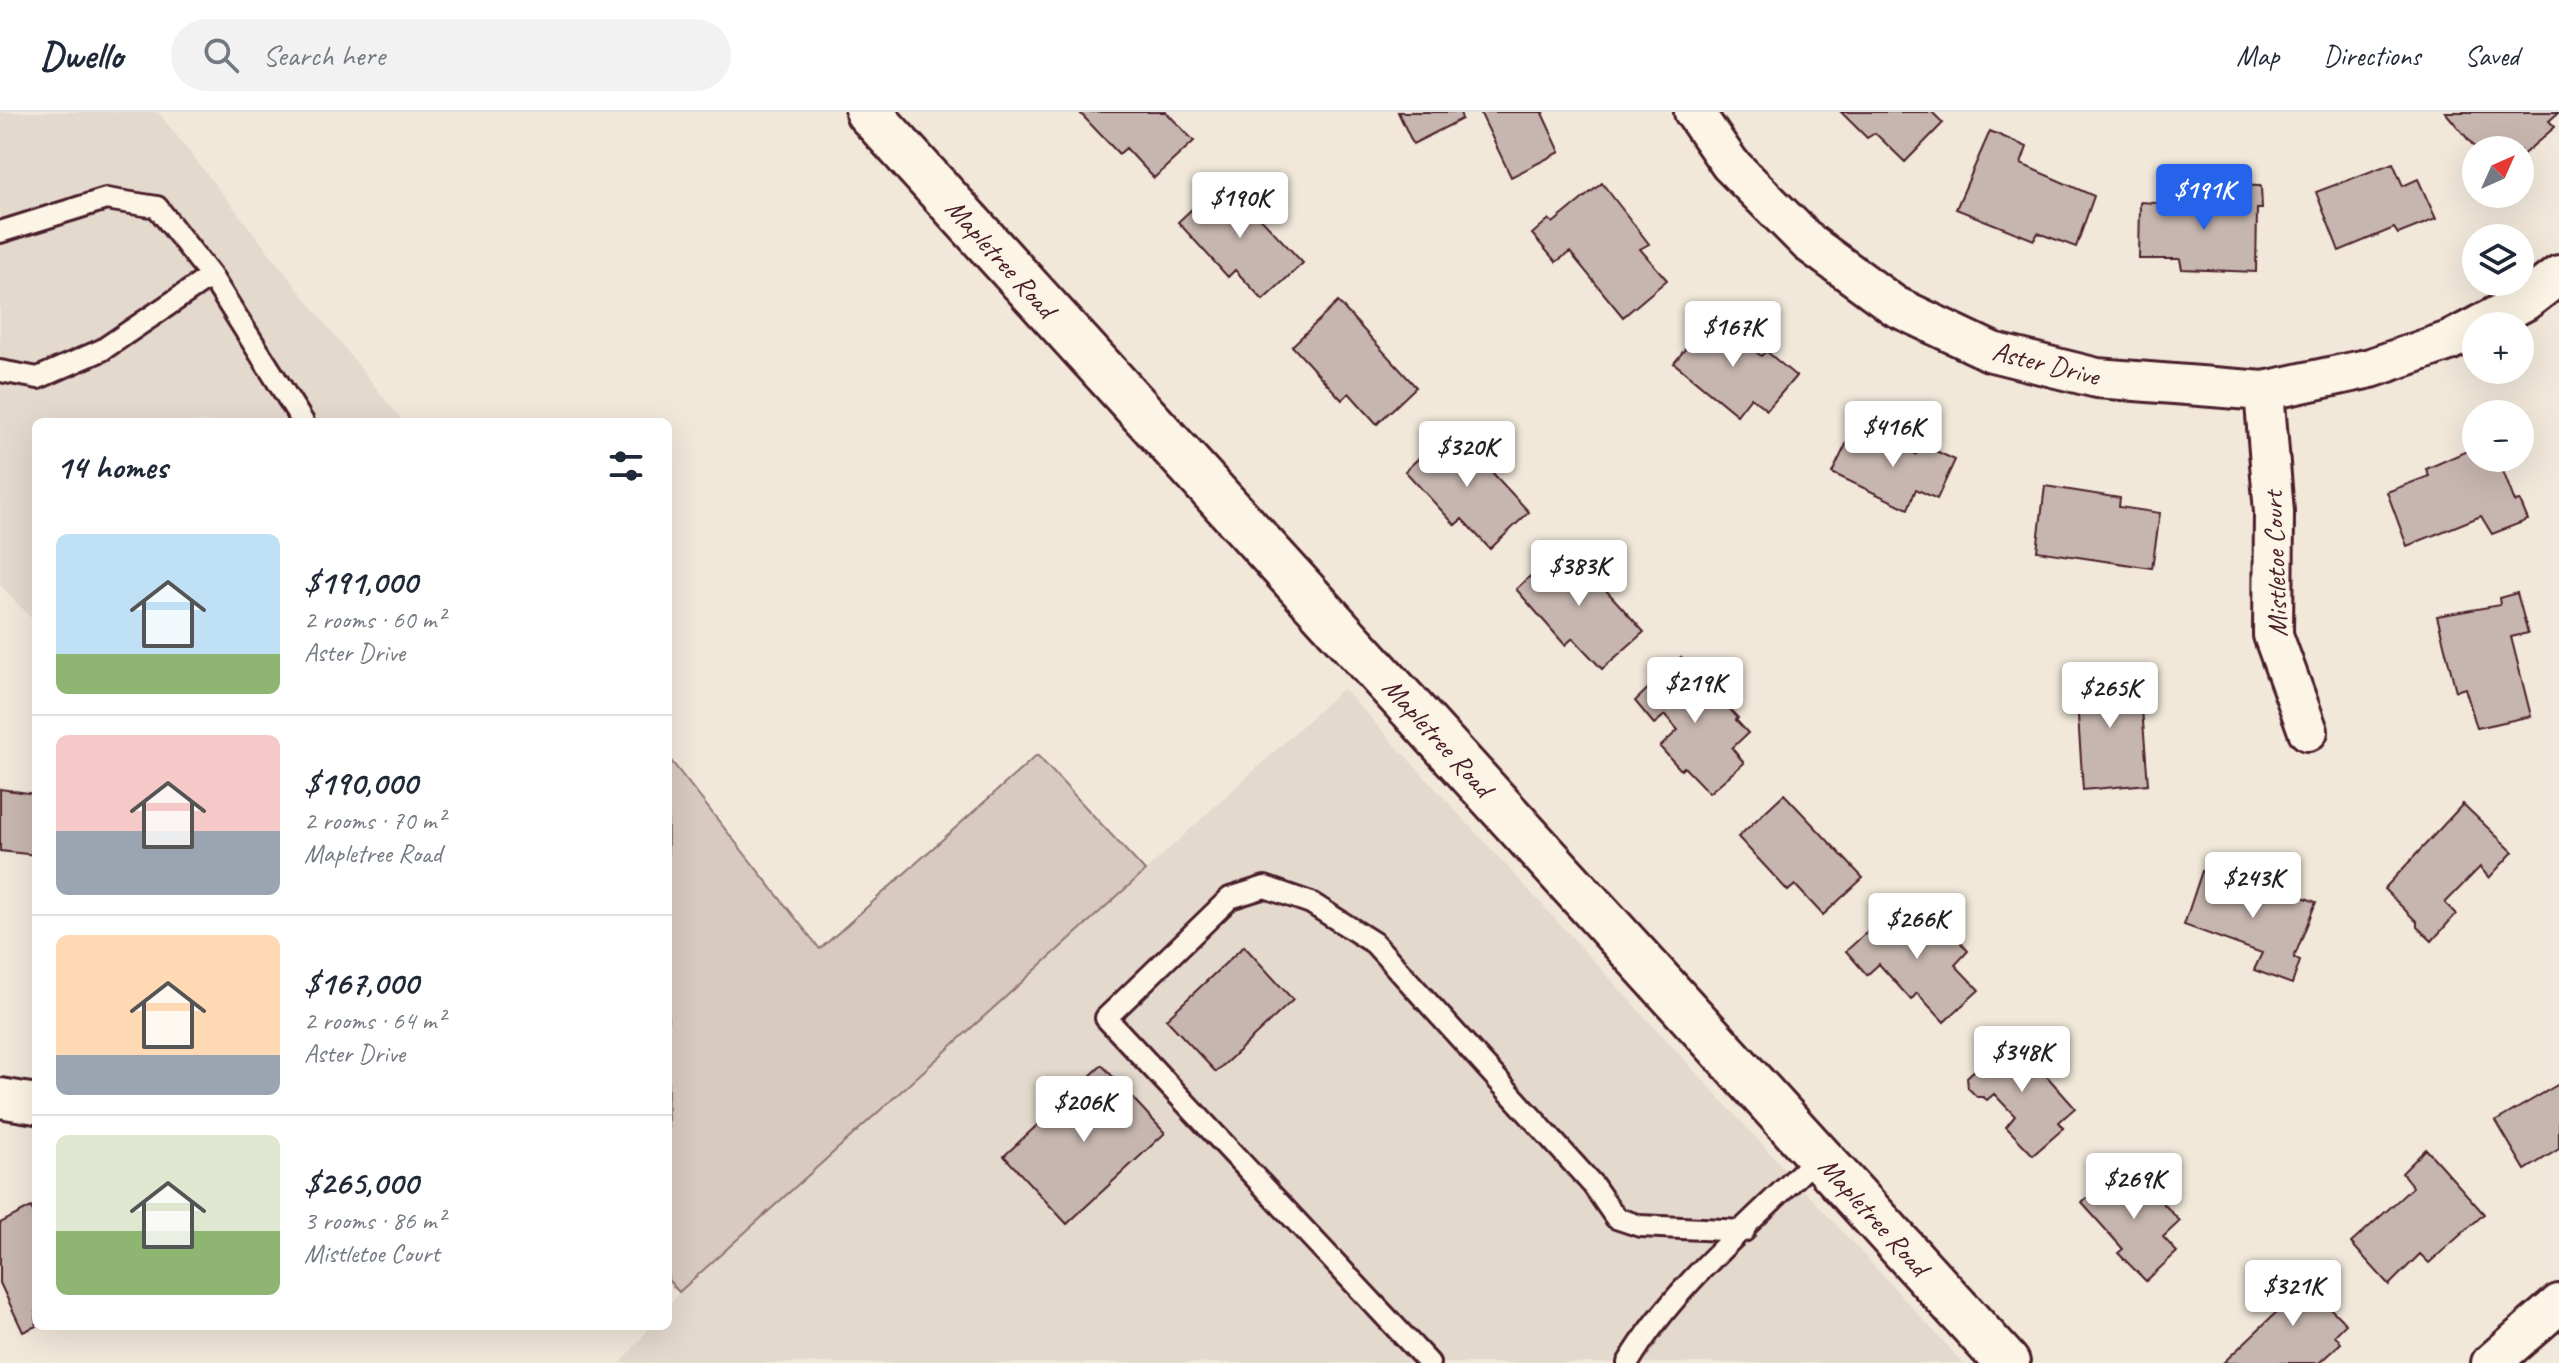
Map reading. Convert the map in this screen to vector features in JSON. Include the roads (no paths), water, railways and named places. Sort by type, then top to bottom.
[{"type":"street","name":"Mapletree Road","points":[[868,112],[2007,1363]]},
{"type":"street","name":"Aster Drive","points":[[1694,112],[1730,164],[1809,243],[1895,306],[1992,352],[2097,378],[2264,391],[2371,368],[2462,334]]},
{"type":"street","name":"Aster Drive","points":[[2504,312],[2525,301],[2559,275]]},
{"type":"street","name":"Mistletoe Court","points":[[2264,391],[2274,512],[2273,635],[2308,731]]},
{"type":"street","points":[[0,1098],[32,1103]]},
{"type":"street","points":[[2491,1363],[2559,1304]]},
{"type":"lane","points":[[0,232],[106,199],[157,207],[211,276],[300,418]]},
{"type":"lane","points":[[0,371],[38,378],[102,350],[211,276]]},
{"type":"lane","points":[[1429,1363],[1106,1018],[1230,898],[1265,887],[1311,903],[1374,943],[1593,1185],[1616,1218],[1640,1226],[1744,1231]]},
{"type":"lane","points":[[1628,1363],[1641,1342],[1689,1285],[1819,1155]]}]
